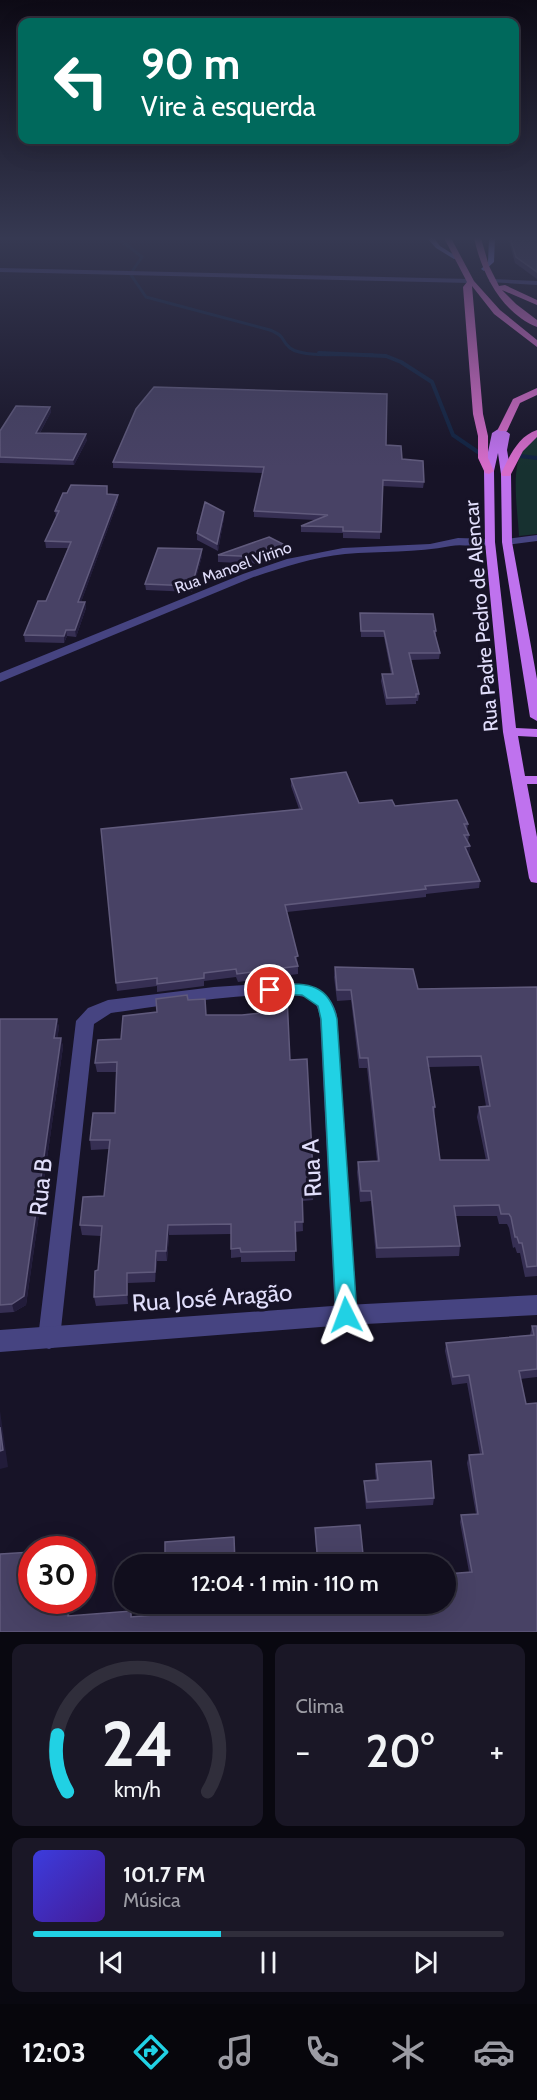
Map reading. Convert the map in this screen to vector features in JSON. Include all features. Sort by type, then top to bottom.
[{"type":"highway","points":[[469,314],[478,414],[483,436],[483,458],[489,471]]},
{"type":"highway","points":[[500,314],[537,344]]},
{"type":"highway","points":[[525,314],[537,324]]},
{"type":"highway","points":[[503,429],[516,401],[537,391]]},
{"type":"highway","points":[[506,474],[516,453],[526,440],[537,433]]},
{"type":"main road","name":"Rua Padre Pedro de Alencar","points":[[537,717],[507,542],[506,474],[502,450],[506,434],[503,429],[497,433],[489,471],[490,542],[510,732],[537,878]]},
{"type":"main road","points":[[510,732],[537,733]]},
{"type":"main road","points":[[518,780],[537,780]]},
{"type":"street","points":[[507,542],[537,538]]},
{"type":"street","name":"Rua Manoel Virino","points":[[0,678],[247,576],[291,561],[343,551],[430,548],[458,541],[490,542]]},
{"type":"street","name":"Rua B","points":[[49,1338],[85,1022],[94,1013],[131,1004],[270,990],[303,990],[313,993],[326,1003],[329,1019]]},
{"type":"street","name":"Rua A","points":[[329,1019],[346,1315]]},
{"type":"street","name":"Rua José Aragão","points":[[0,1341],[346,1315],[537,1305]]},
{"type":"green space","points":[[537,436],[537,534],[519,536],[516,472],[521,454]]},
{"type":"building","points":[[154,387],[387,394],[386,445],[401,446],[402,459],[423,461],[424,482],[383,480],[381,532],[343,531],[343,527],[301,526],[328,515],[254,511],[264,467],[113,462],[136,409]]},
{"type":"building","points":[[16,406],[50,407],[36,433],[86,434],[73,460],[0,457],[0,431]]},
{"type":"building","points":[[71,485],[107,486],[107,494],[118,495],[78,602],[85,602],[75,630],[66,630],[64,636],[24,635],[38,601],[46,601],[71,542],[45,541],[59,511],[55,511],[63,493],[67,493]]},
{"type":"building","points":[[205,502],[224,512],[217,544],[197,533]]},
{"type":"building","points":[[269,537],[289,547],[260,557],[218,555]]},
{"type":"building","points":[[158,548],[202,549],[192,586],[145,584]]},
{"type":"building","points":[[360,613],[433,614],[436,631],[434,631],[440,653],[409,653],[419,694],[416,694],[416,697],[387,698],[382,674],[393,674],[384,631],[361,631]]},
{"type":"building","points":[[346,772],[359,803],[392,800],[395,806],[457,800],[468,824],[464,824],[469,835],[464,835],[470,846],[465,847],[480,881],[285,905],[298,956],[295,957],[298,966],[237,974],[236,969],[204,973],[204,978],[157,984],[157,978],[116,983],[101,829],[302,809],[291,779]]},
{"type":"building","points":[[335,967],[413,969],[418,989],[537,987],[537,1266],[527,1267],[522,1243],[519,1243],[515,1237],[511,1217],[509,1214],[501,1214],[499,1205],[454,1206],[460,1246],[377,1248],[371,1191],[361,1191],[358,1162],[379,1161],[368,1058],[360,1058],[351,990],[337,990]],"holes":[[[481,1056],[490,1106],[479,1107],[489,1160],[440,1160],[427,1057]]]},
{"type":"building","points":[[187,995],[188,1000],[205,999],[206,1015],[270,1012],[269,997],[287,997],[290,1060],[307,1059],[314,1191],[302,1191],[303,1222],[295,1222],[296,1251],[241,1252],[240,1248],[231,1249],[231,1224],[168,1225],[166,1251],[156,1251],[155,1272],[127,1273],[127,1295],[94,1297],[95,1271],[98,1270],[102,1226],[80,1225],[83,1197],[104,1196],[110,1140],[90,1140],[93,1113],[115,1113],[117,1062],[95,1063],[98,1040],[121,1039],[123,1016],[157,1012],[156,999]]},
{"type":"building","points":[[0,1019],[57,1019],[54,1038],[61,1038],[24,1296],[12,1304],[0,1305]]},
{"type":"building","points":[[532,1326],[537,1326],[537,1369],[519,1371],[526,1404],[537,1403],[537,1632],[0,1632],[0,1554],[18,1553],[18,1614],[68,1614],[68,1616],[114,1612],[131,1614],[131,1617],[165,1614],[456,1614],[456,1573],[472,1572],[461,1515],[478,1514],[469,1455],[483,1454],[469,1375],[453,1377],[446,1343],[534,1335]]},
{"type":"building","points":[[0,1427],[3,1450],[0,1451]]},
{"type":"building","points":[[431,1461],[434,1498],[367,1502],[364,1481],[378,1480],[376,1464]]},
{"type":"building","points":[[360,1525],[363,1554],[317,1554],[315,1528]]},
{"type":"building","points":[[234,1537],[235,1554],[165,1554],[165,1542]]},
{"type":"waterway","points":[[210,314],[270,330],[279,335],[290,348],[297,351],[318,355],[364,355]]},
{"type":"waterway","points":[[319,353],[364,355]]},
{"type":"waterway","points":[[364,355],[373,355]]},
{"type":"waterway","points":[[364,355],[386,356],[401,362],[432,382],[453,435],[478,452]]},
{"type":"waterway","points":[[520,456],[537,458]]},
{"type":"route","points":[[270,990],[303,990],[313,993],[326,1003],[329,1019],[346,1315]]}]
